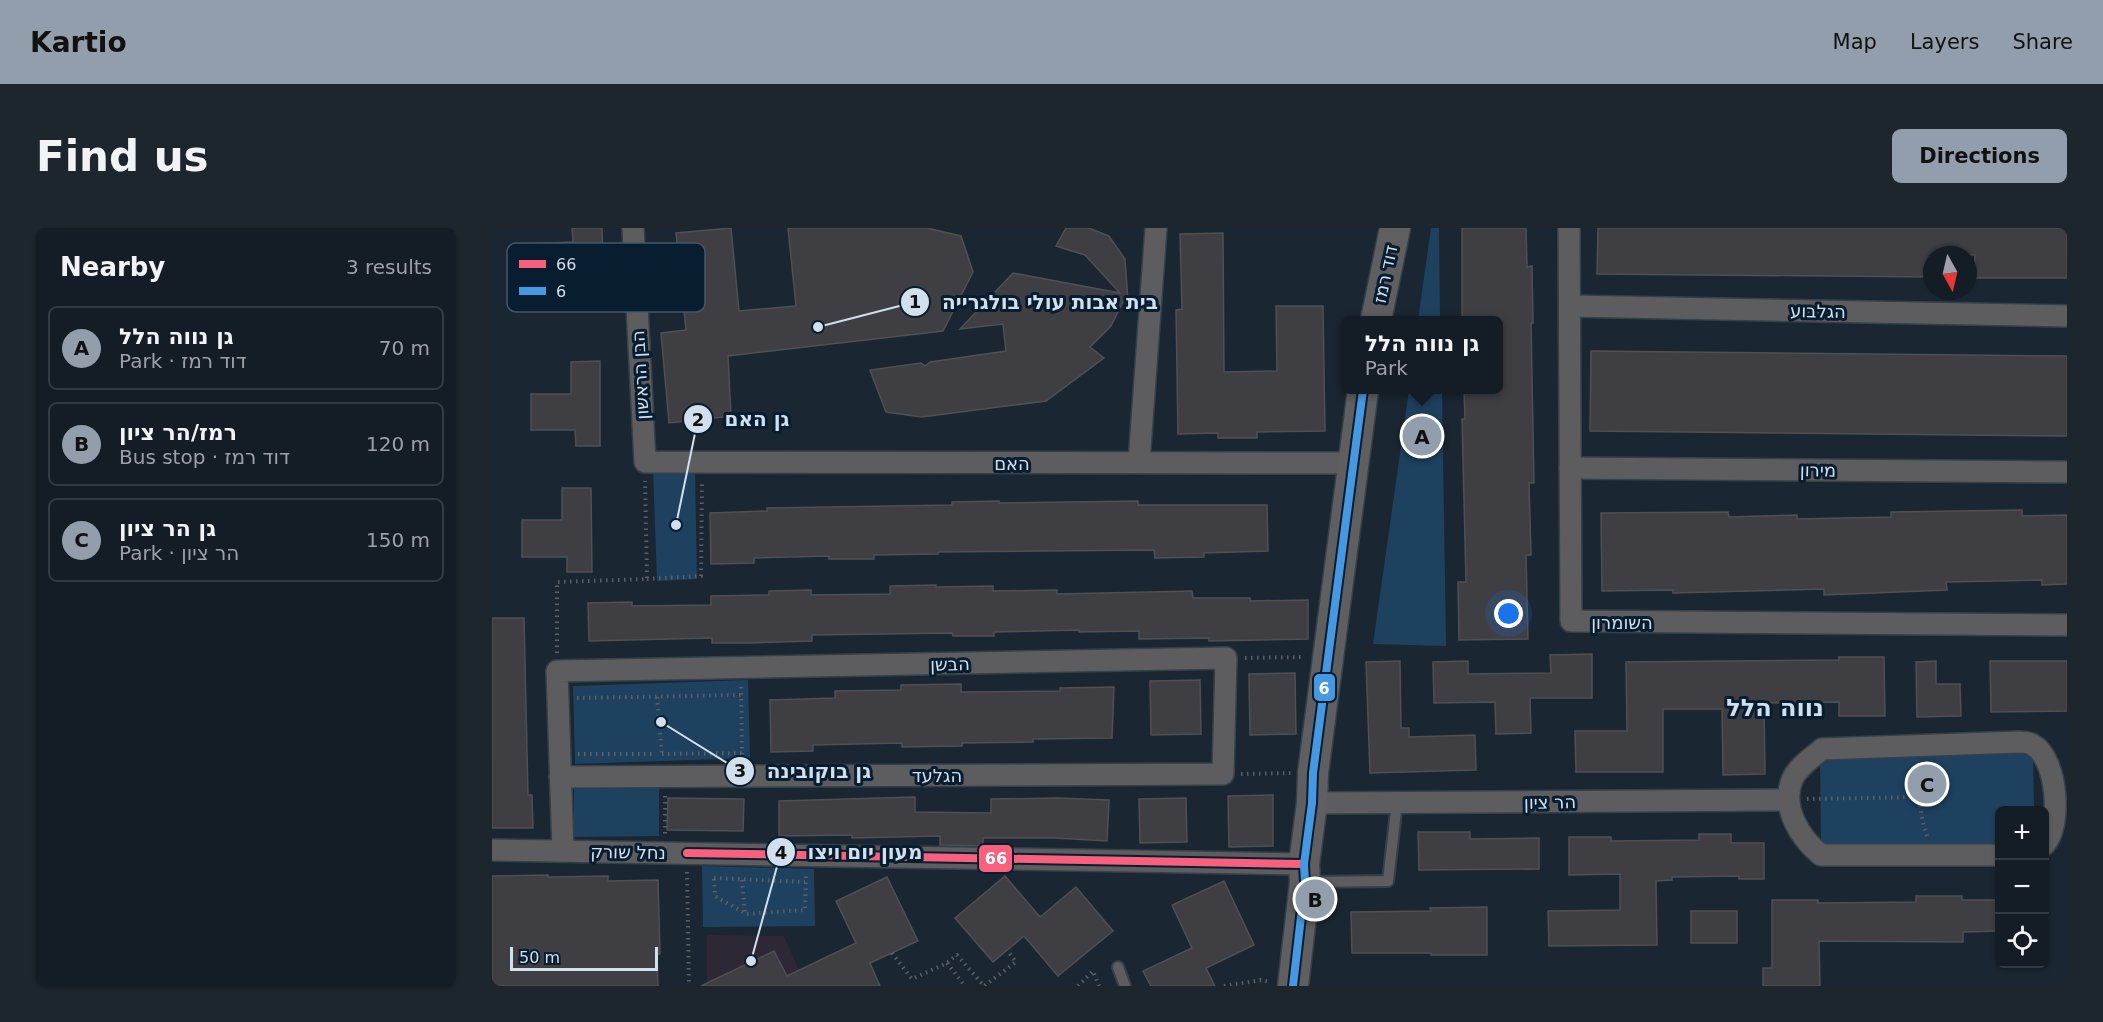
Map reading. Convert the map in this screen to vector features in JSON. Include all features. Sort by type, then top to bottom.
[{"type":"street","name":"הבן הראשון","points":[[633,228],[634,243]]},
{"type":"street","points":[[1140,462],[1156,228]]},
{"type":"street","name":"דוד רמז","points":[[1370,316],[1378,228]]},
{"type":"street","name":"דוד רמז","points":[[1377,316],[1395,228]]},
{"type":"street","name":"השומרון","points":[[1569,228],[1571,621],[2067,626]]},
{"type":"street","name":"הגלבוע","points":[[1570,306],[2067,316]]},
{"type":"street","name":"הבן הראשון","points":[[637,312],[645,462]]},
{"type":"street","points":[[1293,986],[1312,803],[1313,772],[1363,394]]},
{"type":"street","name":"האם","points":[[645,462],[1355,464]]},
{"type":"street","name":"מירון","points":[[1570,468],[2067,472]]},
{"type":"street","points":[[1223,774],[1226,658]]},
{"type":"street","name":"הבשן","points":[[557,671],[1226,658]]},
{"type":"street","points":[[557,671],[563,851]]},
{"type":"street","points":[[1995,855],[1821,855],[1801,836],[1794,821],[1788,800],[1792,779],[1802,765],[1822,749],[2019,742],[2033,745],[2050,767],[2054,784],[2054,825],[2049,838]]},
{"type":"street","name":"הגלעד","points":[[560,777],[665,782],[743,776],[1223,774]]},
{"type":"street","name":"הר ציון","points":[[1312,803],[1788,800]]},
{"type":"street","name":"נחל שורק","points":[[492,850],[806,855],[1304,873]]},
{"type":"lane","points":[[1304,873],[1388,880],[1397,803]]},
{"type":"lane","points":[[1119,967],[1125,986]]},
{"type":"path","points":[[645,462],[647,579]]},
{"type":"path","points":[[557,671],[557,582],[700,576],[697,463]]},
{"type":"path","points":[[1226,658],[1328,657]]},
{"type":"path","points":[[740,668],[743,776]]},
{"type":"path","points":[[558,698],[741,695]]},
{"type":"path","points":[[657,697],[665,782],[666,853]]},
{"type":"path","points":[[1943,745],[1925,774],[1920,797],[1922,821],[1928,840],[1950,855]]},
{"type":"path","points":[[560,754],[742,753]]},
{"type":"path","points":[[1223,774],[1313,772]]},
{"type":"path","points":[[1788,800],[1920,797]]},
{"type":"path","points":[[687,853],[689,986]]},
{"type":"path","points":[[712,854],[715,896],[746,914],[805,910],[806,855]]},
{"type":"path","points":[[714,879],[805,882]]},
{"type":"path","points":[[742,880],[746,914]]},
{"type":"path","points":[[892,953],[912,979],[947,963],[957,955],[984,986],[1016,962],[1007,950]]},
{"type":"path","points":[[947,963],[965,986]]},
{"type":"path","points":[[1078,986],[1094,971],[1099,986]]},
{"type":"path","points":[[1224,986],[1260,980],[1293,986]]},
{"type":"shaded area","points":[[1431,228],[1439,228],[1440,316],[1419,316]]},
{"type":"shaded area","points":[[1408,394],[1442,394],[1446,646],[1373,644]]},
{"type":"shaded area","points":[[653,469],[695,471],[697,579],[657,581]]},
{"type":"shaded area","points":[[748,680],[750,758],[575,764],[573,686]]},
{"type":"shaded area","points":[[2033,753],[2034,806],[1995,806],[1995,845],[1821,849],[1820,757]]},
{"type":"shaded area","points":[[659,788],[659,836],[574,837],[574,789]]},
{"type":"shaded area","points":[[702,866],[814,869],[815,926],[703,927]]},
{"type":"shaded area","points":[[707,935],[784,936],[806,986],[707,986]]},
{"type":"building","points":[[572,228],[602,228],[602,243],[550,243],[573,242]]},
{"type":"building","points":[[731,228],[739,311],[796,306],[788,228],[927,228],[961,236],[973,272],[943,331],[728,356],[731,416],[669,423],[661,333],[686,330],[684,312],[705,312],[705,243],[677,243],[676,233]]},
{"type":"building","points":[[1066,228],[1089,228],[1109,236],[1125,259],[1128,301],[1125,298],[1111,326],[1090,347],[1104,358],[1046,401],[922,417],[886,412],[870,370],[921,363],[925,366],[930,362],[1006,351],[1003,324],[960,329],[1013,273],[1120,293],[1085,255],[1056,246]]},
{"type":"building","points":[[1462,228],[1526,228],[1527,267],[1532,266],[1534,483],[1529,483],[1531,555],[1526,555],[1528,639],[1459,640],[1458,582],[1466,582],[1462,419],[1465,419],[1464,394],[1503,394],[1503,316],[1462,316]]},
{"type":"building","points":[[1598,228],[2067,228],[2067,278],[1977,278],[1977,246],[1923,246],[1923,277],[1597,274]]},
{"type":"building","points":[[1223,233],[1224,372],[1277,371],[1276,306],[1323,306],[1325,431],[1257,432],[1257,438],[1218,438],[1218,433],[1178,434],[1176,310],[1182,309],[1180,234]]},
{"type":"building","points":[[1591,351],[2067,356],[2067,436],[1590,431]]},
{"type":"building","points":[[600,361],[600,446],[576,446],[575,430],[531,430],[531,394],[571,394],[571,362]]},
{"type":"building","points":[[562,488],[591,488],[592,572],[567,572],[567,557],[522,557],[522,520],[562,520]]},
{"type":"building","points":[[999,501],[999,503],[1138,501],[1138,505],[1267,505],[1268,551],[1204,553],[1204,557],[1155,558],[1154,550],[938,552],[938,554],[874,555],[874,559],[829,559],[829,556],[754,558],[754,563],[711,564],[710,513],[767,511],[767,508],[952,505],[952,502]]},
{"type":"building","points":[[2022,510],[2022,516],[2067,515],[2067,584],[2042,585],[2042,580],[1946,582],[1947,590],[1824,595],[1824,589],[1673,593],[1673,590],[1602,591],[1601,513],[1728,512],[1729,517],[1797,515],[1797,519],[1891,517],[1891,512]]},
{"type":"building","points":[[936,585],[936,587],[993,586],[993,591],[1057,590],[1057,594],[1192,591],[1193,598],[1250,598],[1250,601],[1308,600],[1308,639],[1209,641],[1209,638],[1139,639],[1139,631],[1079,632],[1079,630],[994,632],[994,636],[953,636],[952,633],[812,635],[812,641],[750,643],[712,643],[712,638],[589,641],[588,603],[632,602],[632,606],[711,605],[711,596],[769,595],[769,591],[811,590],[811,595],[890,594],[890,586]]},
{"type":"building","points":[[492,618],[524,618],[528,795],[532,795],[533,828],[492,828]]},
{"type":"building","points":[[1592,654],[1592,698],[1530,698],[1531,733],[1496,734],[1495,702],[1434,703],[1433,662],[1468,661],[1468,674],[1551,673],[1550,655]]},
{"type":"building","points":[[1839,657],[1884,657],[1885,716],[1839,716],[1839,702],[1764,703],[1765,774],[1723,775],[1722,709],[1663,709],[1663,772],[1576,772],[1575,731],[1627,731],[1626,662],[1839,660]]},
{"type":"building","points":[[1400,661],[1401,728],[1409,728],[1409,737],[1475,735],[1476,770],[1370,773],[1366,662]]},
{"type":"building","points":[[1936,661],[1936,684],[1960,684],[1961,716],[1917,717],[1916,662]]},
{"type":"building","points":[[1990,661],[2067,661],[2067,711],[1991,712]]},
{"type":"building","points":[[1295,673],[1296,734],[1250,735],[1249,674]]},
{"type":"building","points":[[1200,680],[1201,734],[1151,735],[1150,681]]},
{"type":"building","points":[[961,684],[961,692],[1060,691],[1060,688],[1114,687],[1112,738],[1033,739],[1033,742],[962,743],[962,746],[902,747],[902,743],[813,745],[813,751],[771,752],[770,700],[835,698],[835,691],[901,690],[901,685]]},
{"type":"building","points":[[1273,795],[1273,846],[1229,847],[1228,796]]},
{"type":"building","points":[[915,797],[915,812],[991,813],[991,799],[1109,800],[1107,841],[983,838],[983,846],[940,845],[940,836],[852,838],[852,835],[779,836],[779,801]]},
{"type":"building","points":[[668,798],[744,799],[743,831],[667,830]]},
{"type":"building","points":[[1186,798],[1187,842],[1140,843],[1139,799]]},
{"type":"building","points":[[1418,832],[1470,832],[1470,839],[1539,838],[1539,869],[1419,870]]},
{"type":"building","points":[[1699,834],[1731,834],[1731,843],[1764,843],[1764,879],[1739,879],[1739,876],[1672,877],[1672,880],[1656,881],[1657,945],[1549,946],[1548,911],[1620,910],[1620,874],[1569,875],[1569,837],[1611,837],[1611,841],[1699,840]]},
{"type":"building","points":[[548,875],[548,877],[608,876],[608,881],[658,880],[660,954],[657,954],[658,986],[492,986],[492,876]]},
{"type":"building","points":[[1005,876],[1040,917],[1076,887],[1113,931],[1058,976],[1024,936],[993,962],[955,918]]},
{"type":"building","points":[[887,877],[918,941],[870,963],[880,986],[701,986],[774,951],[787,976],[856,943],[836,901]]},
{"type":"building","points":[[1224,881],[1254,945],[1206,968],[1215,986],[1151,986],[1143,971],[1192,948],[1172,905]]},
{"type":"building","points":[[1916,896],[1962,896],[1962,900],[1995,900],[1995,931],[1963,932],[1963,942],[1819,941],[1820,986],[1763,986],[1763,968],[1772,968],[1772,900],[1818,900],[1818,903],[1916,902]]},
{"type":"building","points":[[1487,907],[1487,955],[1352,953],[1351,912],[1431,911],[1430,908]]},
{"type":"building","points":[[1691,911],[1737,911],[1737,943],[1691,943]]},
{"type":"transit line","name":"6","points":[[1293,986],[1305,882],[1304,864],[1312,803],[1313,773],[1362,394]]},
{"type":"transit line","name":"66","points":[[687,853],[1304,864]]},
{"type":"place","name":"בית אבות עולי בולגרייה","points":[[818,327]]},
{"type":"place","name":"גן נווה הלל","points":[[1422,436]]},
{"type":"place","name":"גן האם","points":[[676,525]]},
{"type":"place","name":"גן בוקובינה","points":[[661,722]]},
{"type":"place","name":"גן הר ציון","points":[[1927,784]]},
{"type":"place","name":"רמז/הר ציון","points":[[1315,899]]},
{"type":"place","name":"מעון יום ויצו","points":[[751,961]]},
{"type":"district","name":"נווה הלל","points":[[1775,708]]}]
